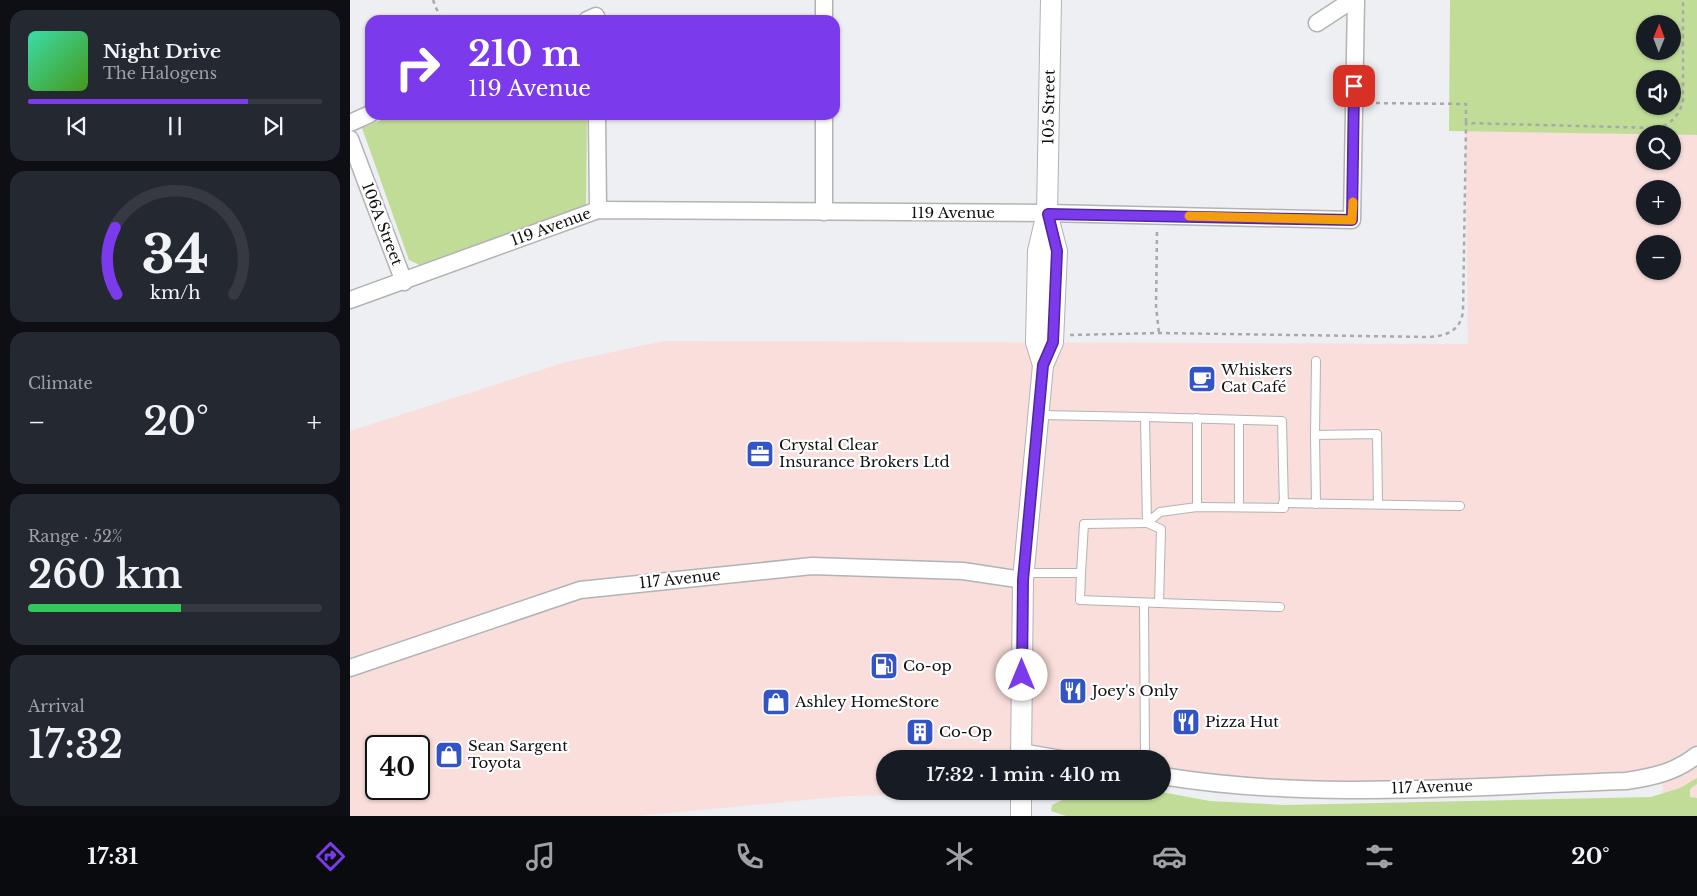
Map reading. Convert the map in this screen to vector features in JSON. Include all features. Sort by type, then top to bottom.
[{"type":"street","points":[[824,0],[824,15]]},
{"type":"street","name":"105 Street","points":[[1021,750],[1023,576],[1043,365],[1053,342],[1057,251],[1048,214],[1051,0]]},
{"type":"street","points":[[1317,23],[1352,0]]},
{"type":"street","name":"119 Avenue","points":[[350,300],[404,282],[598,210],[1048,214],[1352,220],[1356,0]]},
{"type":"street","points":[[350,123],[365,116]]},
{"type":"street","points":[[597,120],[598,210]]},
{"type":"street","points":[[824,120],[824,212]]},
{"type":"street","name":"106A Street","points":[[350,139],[404,282]]},
{"type":"street","name":"117 Avenue","points":[[350,668],[580,590],[812,566],[963,571],[1023,576]]},
{"type":"street","name":"117 Avenue","points":[[1171,778],[1220,786],[1292,790],[1626,781],[1664,774],[1684,765],[1697,755]]},
{"type":"street","points":[[1021,800],[1021,816]]},
{"type":"lane","points":[[1316,361],[1316,504]]},
{"type":"lane","points":[[1039,415],[1282,421],[1284,508],[1197,507],[1160,512],[1148,523]]},
{"type":"lane","points":[[1145,417],[1148,523]]},
{"type":"lane","points":[[1197,418],[1197,507]]},
{"type":"lane","points":[[1239,420],[1240,507]]},
{"type":"lane","points":[[1315,435],[1377,434],[1378,504]]},
{"type":"lane","points":[[1284,503],[1460,506]]},
{"type":"lane","points":[[1159,603],[1161,529],[1148,523],[1084,524],[1080,600],[1144,603],[1280,607]]},
{"type":"lane","points":[[1023,576],[1081,573]]},
{"type":"lane","points":[[1144,603],[1145,750]]},
{"type":"path","points":[[434,0],[440,15]]},
{"type":"path","points":[[1466,123],[1656,128],[1666,126],[1679,114],[1683,103],[1683,0]]},
{"type":"path","points":[[1064,335],[1160,333],[1429,337],[1450,334],[1457,327],[1463,312],[1466,104],[1354,103]]},
{"type":"path","points":[[1157,228],[1156,306],[1160,333]]},
{"type":"shaded area","points":[[1465,131],[1636,134],[1636,170],[1681,170],[1681,135],[1697,135],[1697,816],[1662,816],[1663,774],[1344,790],[1171,777],[1171,750],[876,750],[876,796],[848,796],[638,816],[350,816],[350,431],[566,362],[664,341],[1468,344]]},
{"type":"green space","points":[[1450,0],[1697,0],[1697,135],[1681,135],[1681,125],[1636,125],[1636,134],[1449,131]]},
{"type":"green space","points":[[381,120],[587,120],[586,210],[424,267],[409,260],[362,128]]},
{"type":"green space","points":[[1697,778],[1697,784],[1690,789],[1690,797],[1697,798],[1697,816],[1066,816],[1051,811],[1052,805],[1062,800],[1171,800],[1171,794],[1210,801],[1285,805],[1651,797],[1680,788]]},
{"type":"slow traffic","points":[[1189,216],[1352,220],[1353,202]]},
{"type":"place","name":"Whiskers Cat Café","points":[[1202,379]]},
{"type":"place","name":"Crystal Clear Insurance Brokers Ltd","points":[[760,454]]},
{"type":"place","name":"Co-op","points":[[884,666]]},
{"type":"place","name":"Joey's Only","points":[[1073,691]]},
{"type":"place","name":"Ashley HomeStore","points":[[776,702]]},
{"type":"place","name":"Pizza Hut","points":[[1186,722]]},
{"type":"place","name":"Co-Op","points":[[920,732]]},
{"type":"place","name":"Sean Sargent Toyota","points":[[449,755]]},
{"type":"route","points":[[1022,675],[1023,580],[1043,365],[1053,342],[1057,251],[1048,214],[1352,220],[1354,86]]}]
